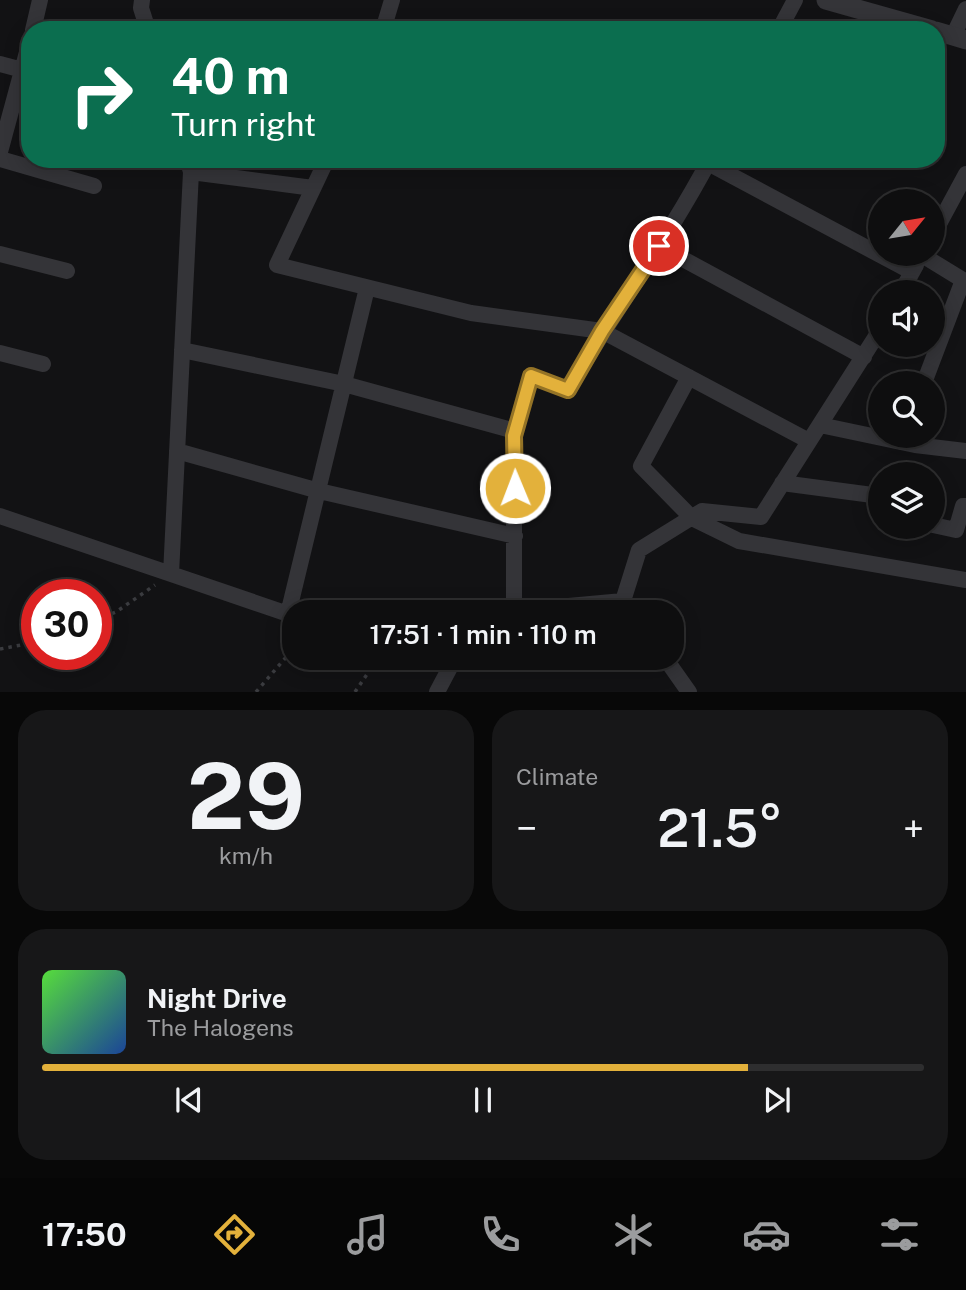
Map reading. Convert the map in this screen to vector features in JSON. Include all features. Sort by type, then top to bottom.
[{"type":"street","points":[[35,21],[40,0]]},
{"type":"street","points":[[142,0],[141,8],[145,21]]},
{"type":"street","points":[[386,21],[392,0]]},
{"type":"street","points":[[784,21],[794,0]]},
{"type":"street","points":[[826,0],[901,21]]},
{"type":"street","points":[[947,34],[966,9]]},
{"type":"street","points":[[0,64],[21,70]]},
{"type":"street","points":[[0,152],[21,87]]},
{"type":"street","points":[[0,159],[21,165]]},
{"type":"street","points":[[31,168],[94,186]]},
{"type":"street","points":[[171,575],[189,168]]},
{"type":"street","points":[[200,168],[313,188]]},
{"type":"street","points":[[323,168],[277,265],[471,313],[602,331],[810,441]]},
{"type":"street","points":[[511,600],[515,536],[515,431],[531,376],[568,390],[602,331],[685,206],[705,168]]},
{"type":"street","points":[[722,168],[912,272]]},
{"type":"street","points":[[945,213],[966,174]]},
{"type":"street","points":[[659,246],[864,357]]},
{"type":"street","points":[[0,254],[67,271]]},
{"type":"street","points":[[908,280],[915,266]]},
{"type":"street","points":[[929,371],[964,281],[941,266]]},
{"type":"street","points":[[294,600],[367,288]]},
{"type":"street","points":[[183,350],[344,384],[515,431]]},
{"type":"street","points":[[628,600],[639,550],[702,511],[761,517],[868,350]]},
{"type":"street","points":[[0,353],[43,365]]},
{"type":"street","points":[[689,377],[641,466],[692,517],[739,541],[966,580]]},
{"type":"street","points":[[820,425],[868,433]]},
{"type":"street","points":[[945,447],[966,451]]},
{"type":"street","points":[[177,452],[319,491],[515,536]]},
{"type":"street","points":[[782,483],[868,494]]},
{"type":"street","points":[[945,528],[956,530],[963,506],[966,506]]},
{"type":"street","points":[[0,516],[282,612]]},
{"type":"street","points":[[437,691],[448,670]]},
{"type":"street","points":[[674,670],[689,691]]},
{"type":"path","points":[[112,614],[171,575]]},
{"type":"path","points":[[0,649],[21,645]]},
{"type":"path","points":[[256,691],[282,662]]},
{"type":"path","points":[[355,691],[370,670]]},
{"type":"route","points":[[515,488],[514,436],[531,376],[568,390],[602,331],[659,246]]}]
